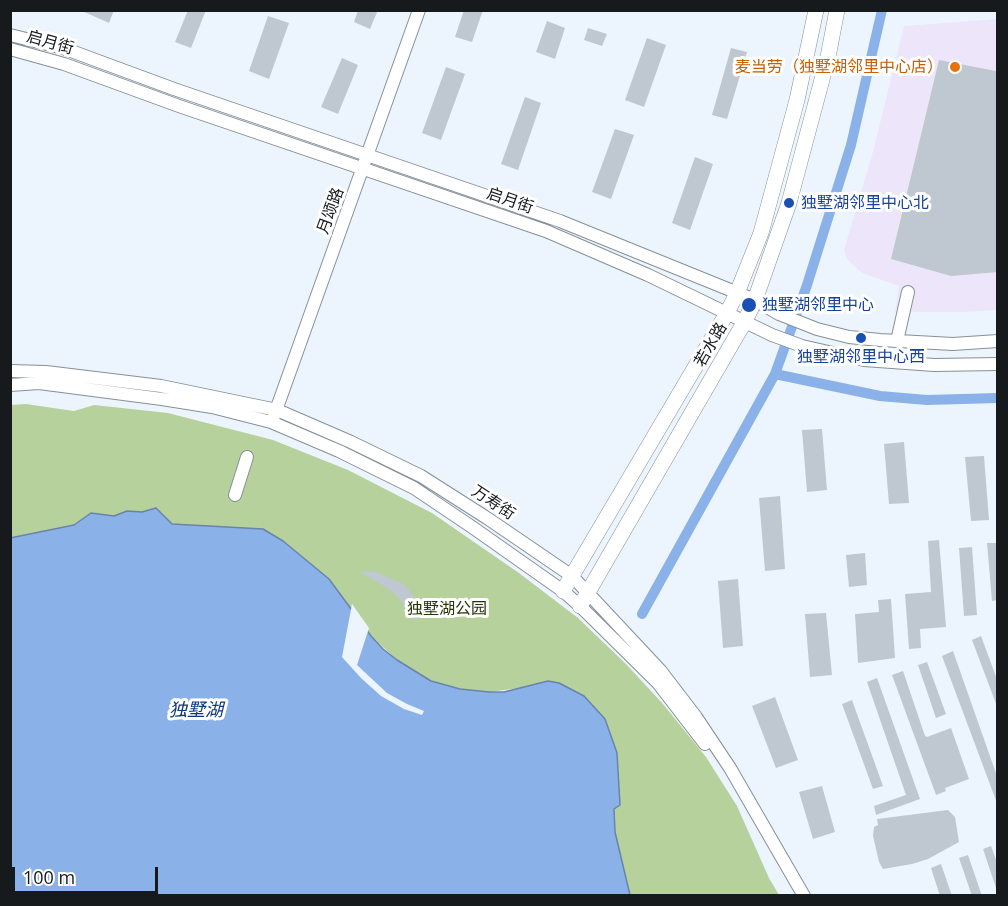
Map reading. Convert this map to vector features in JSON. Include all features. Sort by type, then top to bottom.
[{"type":"main road","name":"若水路","points":[[562,591],[737,293],[761,233],[797,100],[816,10]]},
{"type":"main road","name":"若水路","points":[[580,606],[755,300],[789,202],[828,57],[837,10]]},
{"type":"street","name":"月颂路","points":[[271,422],[364,169],[419,10]]},
{"type":"street","name":"启月街","points":[[10,35],[63,48],[174,89],[560,221],[755,300],[779,314],[808,326],[849,337],[897,341],[953,344],[998,341]]},
{"type":"street","name":"启月街","points":[[10,49],[64,64],[179,106],[546,231],[648,275],[772,335],[802,346],[864,360],[934,365],[998,364]]},
{"type":"street","points":[[897,341],[908,292]]},
{"type":"street","name":"万寿街","points":[[10,371],[46,372],[161,386],[277,410],[351,441],[421,476],[572,576],[614,619],[638,657],[726,773],[794,896]]},
{"type":"street","name":"万寿街","points":[[10,385],[39,382],[213,407],[271,422],[339,451],[414,488],[562,591],[638,657],[660,670],[696,717],[730,768],[804,896]]},
{"type":"street","points":[[235,495],[247,457]]},
{"type":"shaded area","name":"独墅湖邻里中心","points":[[997,19],[997,310],[895,312],[899,286],[862,273],[847,259],[844,250],[872,155],[904,26]]},
{"type":"green space","name":"独墅湖公园","points":[[26,404],[74,411],[94,405],[168,413],[273,440],[348,470],[432,513],[519,573],[578,618],[626,664],[663,704],[706,757],[737,806],[779,895],[625,895],[520,688],[489,692],[460,689],[431,681],[413,671],[371,636],[329,579],[283,541],[263,529],[172,524],[156,508],[142,512],[127,511],[114,516],[91,513],[74,525],[11,538],[11,405]]},
{"type":"water","name":"独墅湖","points":[[156,508],[172,524],[263,529],[283,541],[329,579],[383,649],[431,681],[460,689],[504,692],[548,681],[559,683],[584,696],[605,719],[617,753],[620,805],[614,809],[615,832],[630,895],[11,895],[10,538],[74,525],[91,513],[114,516],[127,511],[142,512]]},
{"type":"pier","points":[[352,604],[369,628],[357,665],[387,693],[424,711],[422,715],[404,709],[381,696],[342,657]]},
{"type":"building","points":[[80,10],[114,10],[109,23]]},
{"type":"building","points":[[188,10],[206,10],[191,48],[175,42]]},
{"type":"building","points":[[358,10],[378,10],[370,29],[354,22]]},
{"type":"building","points":[[464,10],[483,10],[472,42],[455,37]]},
{"type":"building","points":[[268,16],[289,23],[269,79],[249,71]]},
{"type":"building","points":[[547,21],[565,28],[555,59],[536,52]]},
{"type":"building","points":[[588,28],[607,34],[602,46],[584,40]]},
{"type":"building","points":[[647,38],[666,45],[644,107],[625,100]]},
{"type":"building","points":[[731,48],[747,52],[727,119],[712,115]]},
{"type":"building","points":[[342,58],[358,65],[338,114],[321,107]]},
{"type":"building","points":[[939,60],[996,71],[998,272],[951,276],[891,259]]},
{"type":"building","points":[[446,67],[465,74],[441,140],[422,133]]},
{"type":"building","points":[[525,97],[541,103],[518,170],[501,164]]},
{"type":"building","points":[[615,129],[634,135],[611,199],[592,192]]},
{"type":"building","points":[[695,157],[713,164],[690,230],[672,223]]},
{"type":"building","points":[[822,429],[827,490],[807,492],[802,430]]},
{"type":"building","points":[[904,442],[909,503],[889,504],[884,444]]},
{"type":"building","points":[[984,456],[989,520],[971,521],[965,457]]},
{"type":"building","points":[[780,496],[785,569],[765,571],[759,498]]},
{"type":"building","points":[[939,540],[946,627],[920,629],[921,648],[909,649],[905,594],[931,592],[928,541]]},
{"type":"building","points":[[987,543],[998,543],[998,600],[992,601]]},
{"type":"building","points":[[972,547],[977,615],[964,616],[959,548]]},
{"type":"building","points":[[865,553],[867,585],[849,587],[846,555]]},
{"type":"building","points":[[359,571],[377,572],[405,585],[427,613],[415,620],[390,590]]},
{"type":"building","points":[[738,579],[743,646],[723,648],[718,581]]},
{"type":"building","points":[[891,599],[895,658],[858,663],[855,614],[879,612],[878,600]]},
{"type":"building","points":[[826,613],[832,675],[810,677],[805,614]]},
{"type":"building","points":[[981,636],[998,682],[998,709],[972,640]]},
{"type":"building","points":[[953,651],[998,779],[998,806],[942,656]]},
{"type":"building","points":[[927,662],[946,714],[936,718],[918,665]]},
{"type":"building","points":[[903,671],[925,736],[951,728],[969,779],[945,788],[946,791],[936,795],[892,675]]},
{"type":"building","points":[[877,678],[920,799],[876,815],[874,806],[906,795],[867,682]]},
{"type":"building","points":[[775,697],[798,760],[776,768],[752,706]]},
{"type":"building","points":[[852,700],[883,786],[873,789],[842,704]]},
{"type":"building","points":[[822,786],[835,832],[813,839],[799,792]]},
{"type":"building","points":[[948,810],[955,817],[959,842],[928,859],[883,869],[873,836],[874,827],[878,825],[877,819]]},
{"type":"building","points":[[991,846],[998,865],[996,888],[983,849]]},
{"type":"building","points":[[968,855],[982,896],[972,896],[959,858]]},
{"type":"building","points":[[941,864],[952,896],[940,896],[931,868]]},
{"type":"waterway","points":[[642,614],[775,374],[807,285],[851,145],[882,10]]},
{"type":"waterway","points":[[775,374],[880,396],[927,400],[998,398]]},
{"type":"place","name":"麦当劳（独墅湖邻里中心店）","points":[[955,67]]},
{"type":"place","name":"独墅湖邻里中心北","points":[[789,203]]},
{"type":"place","name":"独墅湖邻里中心","points":[[749,305]]},
{"type":"place","name":"独墅湖邻里中心西","points":[[861,338]]}]
